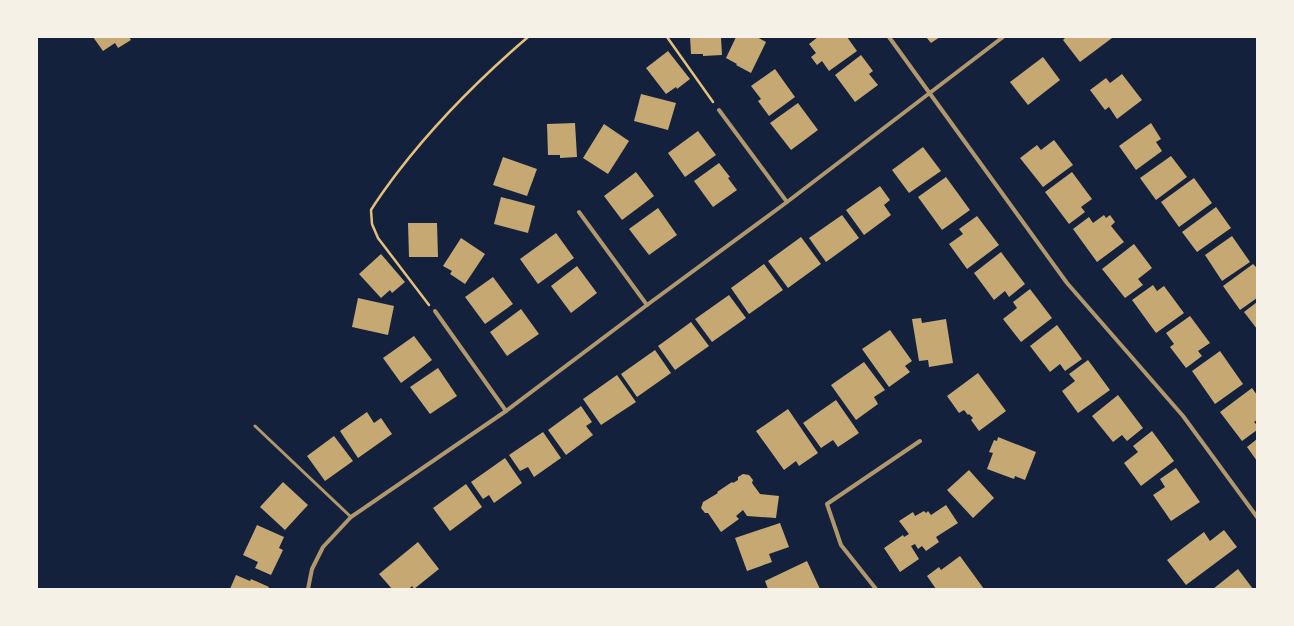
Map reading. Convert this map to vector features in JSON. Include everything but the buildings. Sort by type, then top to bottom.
[{"type":"street","points":[[890,37],[1067,282],[1183,416],[1257,516]]},
{"type":"street","points":[[308,589],[312,569],[323,547],[351,517],[506,411],[787,202],[1003,37]]},
{"type":"street","points":[[719,110],[787,202]]},
{"type":"street","points":[[579,212],[647,305]]},
{"type":"street","points":[[435,311],[506,411]]},
{"type":"street","points":[[876,589],[841,545],[827,504],[920,441]]},
{"type":"lane","points":[[255,426],[351,517]]},
{"type":"path","points":[[435,311],[378,238],[372,224],[371,210],[417,148],[444,116],[485,74],[528,37]]},
{"type":"path","points":[[667,37],[719,110]]}]
